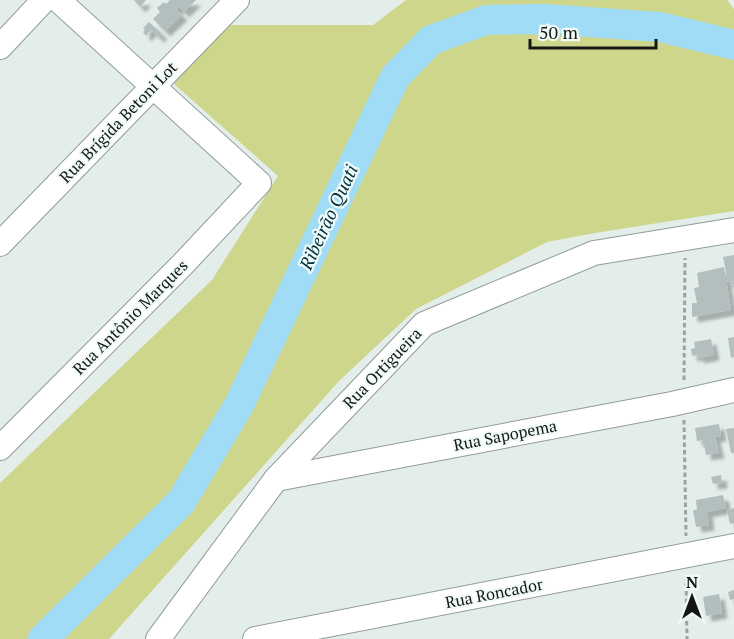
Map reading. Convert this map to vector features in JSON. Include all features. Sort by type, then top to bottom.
[{"type":"street","points":[[0,47],[44,0]]},
{"type":"street","points":[[58,0],[153,86]]},
{"type":"street","name":"Rua Brígida Betoni Lot","points":[[0,244],[237,0]]},
{"type":"street","name":"Rua Antônio Marques","points":[[0,448],[183,264],[259,183],[153,86]]},
{"type":"street","name":"Rua Ortigueira","points":[[158,639],[276,479],[424,324],[594,253],[734,230]]},
{"type":"street","name":"Rua Sapopema","points":[[276,479],[734,390]]},
{"type":"street","name":"Rua Roncador","points":[[255,639],[734,546]]},
{"type":"path","points":[[685,238],[684,401],[687,639]]},
{"type":"green space","points":[[406,0],[727,0],[734,9],[734,211],[547,242],[416,309],[339,381],[109,639],[0,639],[0,483],[212,280],[278,176],[174,84],[216,25],[373,25]]},
{"type":"building","points":[[134,0],[146,0],[140,7]]},
{"type":"building","points":[[170,0],[196,0],[184,12],[179,7],[176,9],[182,15],[165,31],[153,19],[160,12],[157,8]]},
{"type":"building","points":[[149,22],[162,34],[159,37],[151,30],[146,36],[143,32],[145,30],[143,28]]},
{"type":"building","points":[[734,255],[734,281],[728,282],[723,257]]},
{"type":"building","points":[[724,267],[731,310],[692,317],[692,303],[697,303],[694,288],[699,287],[697,273]]},
{"type":"building","points":[[734,337],[734,357],[731,358],[728,338]]},
{"type":"building","points":[[711,339],[714,355],[699,358],[698,355],[692,356],[691,349],[695,348],[694,342]]},
{"type":"building","points":[[719,424],[721,436],[715,437],[719,453],[706,455],[703,440],[697,441],[695,428]]},
{"type":"building","points":[[734,428],[734,453],[731,453],[726,429]]},
{"type":"building","points":[[721,475],[722,483],[713,484],[711,477]]},
{"type":"building","points":[[723,495],[726,508],[707,512],[709,525],[696,527],[693,510],[697,510],[696,500]]},
{"type":"building","points":[[734,508],[734,523],[730,524],[727,510]]},
{"type":"building","points":[[734,590],[734,599],[730,600],[728,592]]},
{"type":"building","points":[[719,594],[722,613],[706,616],[703,597]]},
{"type":"waterway","name":"Ribeirão Quati","points":[[43,639],[181,502],[239,405],[395,77],[431,40],[486,20],[544,19],[660,27],[734,45]]}]
